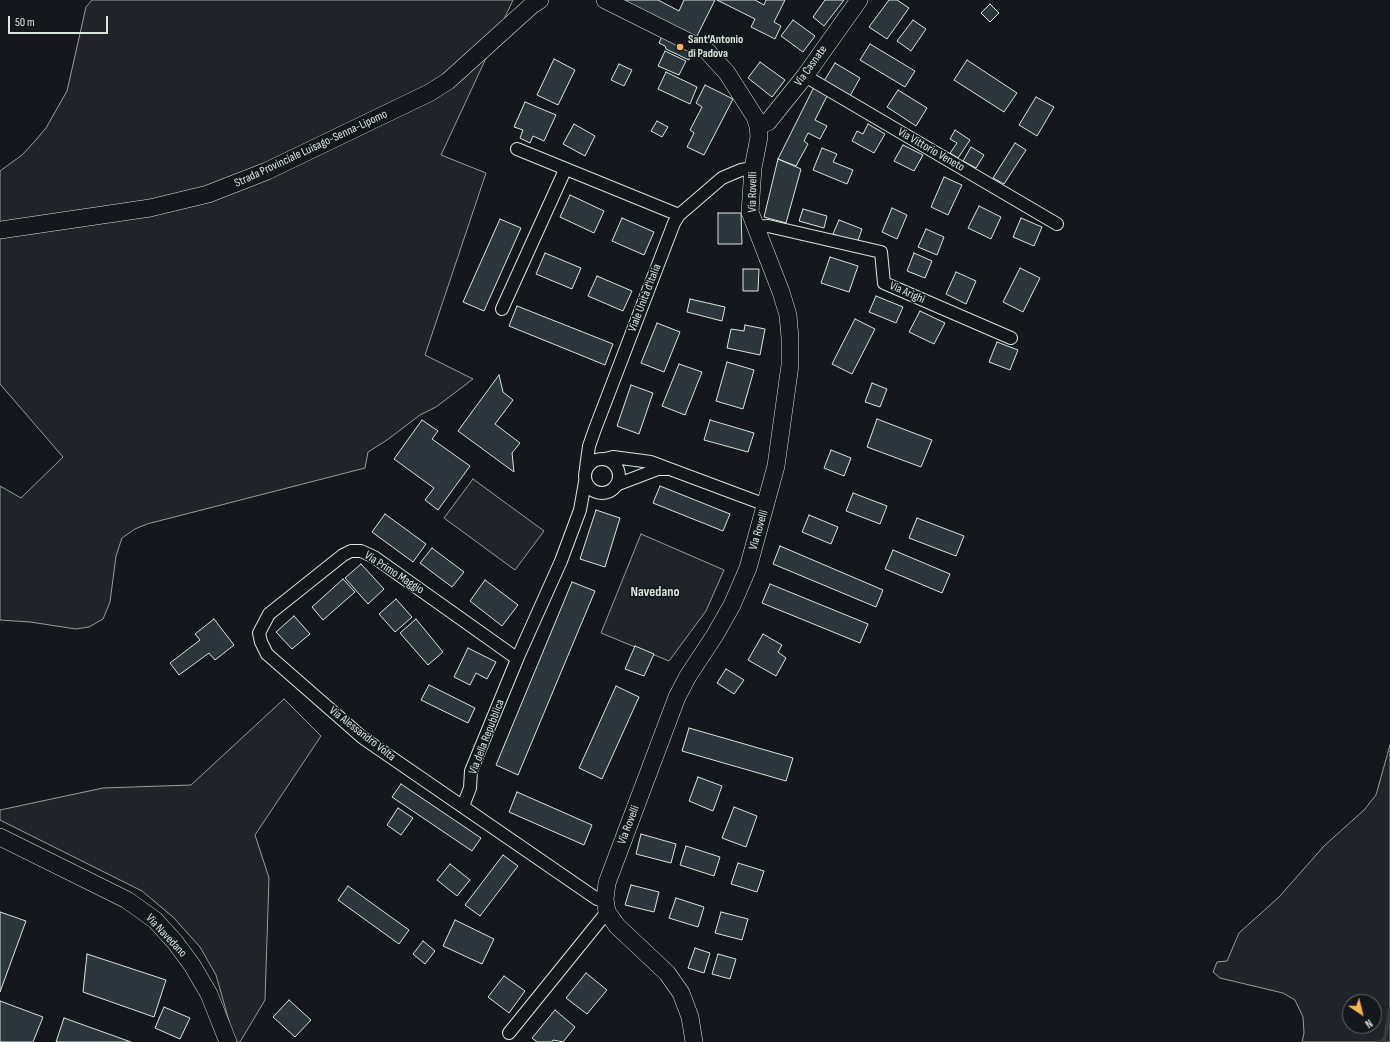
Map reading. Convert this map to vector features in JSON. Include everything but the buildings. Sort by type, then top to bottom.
[{"type":"street","name":"Strada Provinciale Luisago-Senna-Lipomo","points":[[0,230],[150,208],[208,194],[267,171],[429,93],[448,80],[531,6],[540,0]]},
{"type":"street","points":[[605,0],[707,51],[727,73],[755,117],[758,126]]},
{"type":"street","name":"Via Casnate","points":[[758,126],[768,122],[805,76],[858,0]]},
{"type":"street","name":"Via Vittorio Veneto","points":[[805,76],[1057,224]]},
{"type":"street","name":"Via Rovelli","points":[[509,1033],[606,906],[607,883],[677,697],[688,676],[715,635],[732,605],[748,568],[766,505],[782,428],[790,365],[790,338],[788,315],[781,292],[750,212],[753,168],[757,152],[758,126]]},
{"type":"street","points":[[517,149],[565,170],[679,215]]},
{"type":"street","name":"Viale Unità d'Italia","points":[[586,468],[589,446],[595,429],[674,223],[679,215],[722,178],[741,170],[753,168]]},
{"type":"street","points":[[502,309],[565,170]]},
{"type":"street","name":"Via Arighi","points":[[755,227],[768,226],[881,252],[884,283],[1011,338]]},
{"type":"street","points":[[600,494],[588,488],[585,482],[586,468],[591,462],[597,459],[613,458],[651,462],[766,505]]},
{"type":"street","points":[[580,510],[587,502],[600,494],[612,490],[616,485],[619,472],[616,466],[604,459]]},
{"type":"street","points":[[616,485],[658,469],[670,468]]},
{"type":"street","name":"Via della Repubblica","points":[[463,806],[470,788],[471,771],[518,657],[561,561],[580,510],[585,482]]},
{"type":"street","name":"Via Primo Maggio","points":[[267,654],[261,642],[259,633],[269,614],[351,551],[361,551],[374,557],[512,655],[518,657]]},
{"type":"street","name":"Via Alessandro Volta","points":[[267,654],[363,738],[463,806]]},
{"type":"street","points":[[463,806],[606,906],[617,926],[667,973],[681,993],[690,1016],[694,1042]]},
{"type":"street","name":"Via Navedano","points":[[0,838],[128,900],[155,920],[176,942],[192,965],[209,994],[228,1042]]},
{"type":"shaded area","points":[[92,0],[513,0],[441,155],[486,173],[425,355],[473,379],[436,407],[420,415],[387,440],[368,452],[365,468],[147,524],[135,529],[122,538],[116,556],[110,602],[103,619],[89,627],[76,629],[30,622],[0,620],[0,486],[21,498],[63,457],[0,384],[0,171],[22,155],[46,128],[67,91],[86,7]]},
{"type":"shaded area","points":[[473,479],[544,531],[515,570],[444,518]]},
{"type":"shaded area","points":[[641,534],[724,570],[706,611],[669,661],[601,633]]},
{"type":"shaded area","points":[[284,699],[321,736],[255,835],[269,878],[265,1000],[240,1042],[235,1042],[216,975],[200,947],[173,917],[142,891],[0,820],[0,810],[103,788],[191,785]]},
{"type":"shaded area","points":[[1390,745],[1390,1042],[1302,1042],[1304,1033],[1303,1017],[1295,1000],[1283,993],[1220,978],[1213,972],[1217,962],[1227,961],[1239,933],[1279,897],[1324,846],[1364,810],[1376,795]]},
{"type":"waterway","points":[[1381,1042],[1385,1038],[1390,1009]]},
{"type":"place","name":"Sant'Antonio di Padova","points":[[680,47]]},
{"type":"district","name":"Navedano","points":[[655,592]]}]
